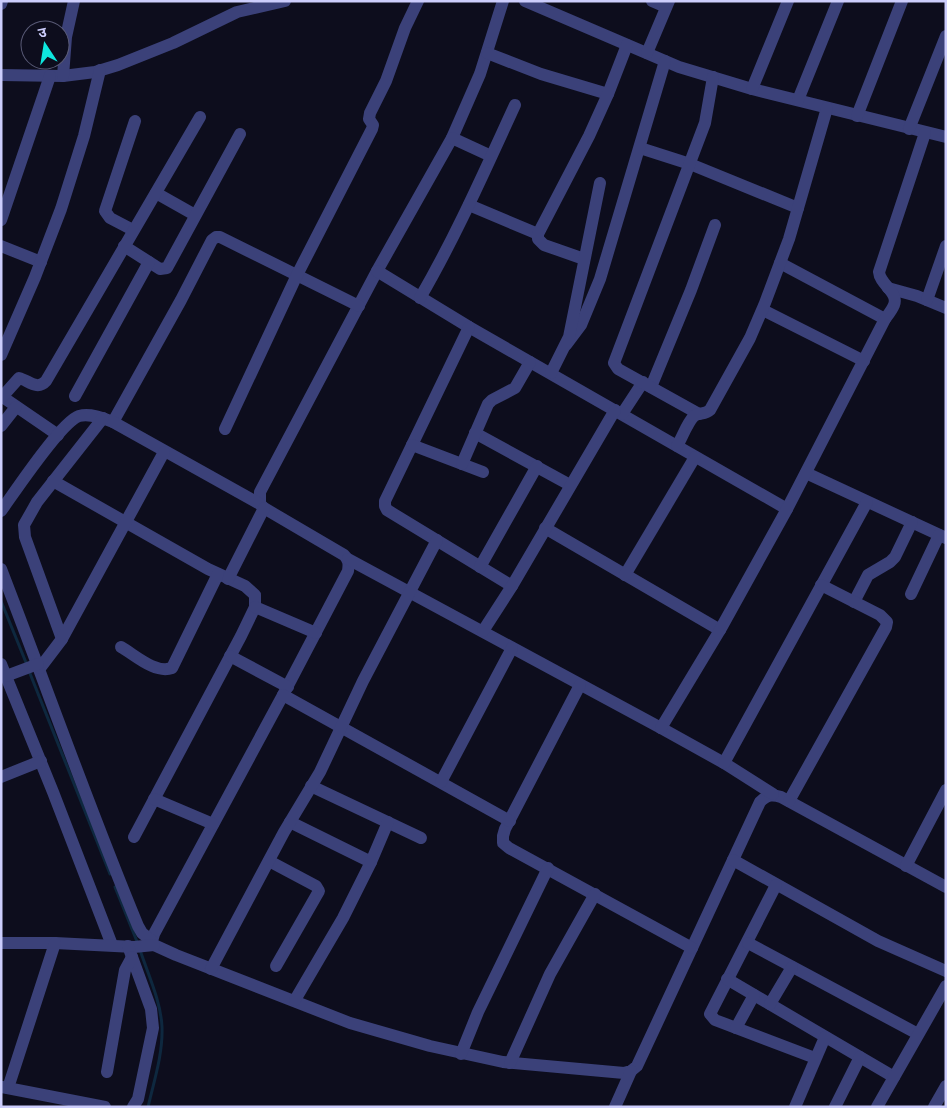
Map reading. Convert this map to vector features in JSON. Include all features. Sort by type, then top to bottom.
[{"type":"street","points":[[64,76],[66,37],[74,1]]},
{"type":"street","points":[[225,429],[297,275],[372,129],[373,125],[369,119],[370,112],[386,81],[405,28],[418,1]]},
{"type":"street","points":[[121,647],[154,667],[166,670],[172,668],[262,506],[260,492],[377,272],[452,138],[480,74],[503,1]]},
{"type":"street","points":[[525,1],[665,61],[713,77],[752,89],[946,137]]},
{"type":"street","points":[[647,53],[668,4],[652,1]]},
{"type":"street","points":[[752,89],[788,1]]},
{"type":"street","points":[[798,100],[838,1]]},
{"type":"street","points":[[857,116],[902,1]]},
{"type":"street","points":[[1,75],[64,76],[100,70],[149,53],[237,12],[250,4],[282,2]]},
{"type":"street","points":[[909,129],[946,36]]},
{"type":"street","points":[[584,259],[544,245],[538,239],[538,234],[589,136],[627,45]]},
{"type":"street","points":[[487,53],[541,74],[608,94]]},
{"type":"street","points":[[551,373],[566,346],[581,325],[596,291],[665,61]]},
{"type":"street","points":[[1,355],[41,262],[75,167],[100,70]]},
{"type":"street","points":[[1,220],[50,76]]},
{"type":"street","points":[[699,414],[615,366],[614,359],[705,123],[713,77]]},
{"type":"street","points":[[420,298],[469,205],[515,105]]},
{"type":"street","points":[[677,446],[693,418],[710,410],[750,338],[763,310],[798,208],[827,108]]},
{"type":"street","points":[[58,435],[2,397],[19,378],[36,386],[43,384],[200,117]]},
{"type":"street","points":[[133,230],[110,218],[105,211],[135,121]]},
{"type":"street","points":[[661,728],[720,630],[787,509],[894,305],[895,300],[879,276],[925,133]]},
{"type":"street","points":[[124,246],[160,269],[167,268],[240,134]]},
{"type":"street","points":[[452,138],[491,156]]},
{"type":"street","points":[[640,148],[690,164],[798,208]]},
{"type":"street","points":[[566,346],[600,182]]},
{"type":"street","points":[[156,193],[196,215]]},
{"type":"street","points":[[469,205],[538,234]]},
{"type":"street","points":[[483,632],[512,586],[570,485],[618,412],[647,384],[691,290],[715,225]]},
{"type":"street","points":[[62,639],[25,538],[24,525],[28,516],[53,481],[108,420],[181,300],[212,240],[216,237],[220,238],[359,306]]},
{"type":"street","points":[[1,246],[41,262]]},
{"type":"street","points":[[927,300],[946,246]]},
{"type":"street","points":[[75,396],[149,262]]},
{"type":"street","points":[[780,263],[885,319]]},
{"type":"street","points":[[377,272],[469,328],[787,509]]},
{"type":"street","points":[[888,288],[946,308]]},
{"type":"street","points":[[763,310],[864,361]]},
{"type":"street","points":[[469,328],[385,501],[385,506],[387,510],[512,586]]},
{"type":"street","points":[[462,464],[488,404],[515,388],[530,362]]},
{"type":"street","points":[[1,426],[16,407]]},
{"type":"street","points":[[1,511],[23,479],[58,435],[78,416],[86,415],[108,420],[262,506],[348,559],[408,593],[661,728],[724,763],[773,794],[946,887]]},
{"type":"street","points":[[475,434],[570,485]]},
{"type":"street","points":[[412,445],[483,472]]},
{"type":"street","points":[[112,945],[4,670],[33,667],[62,639],[164,452]]},
{"type":"street","points":[[625,575],[695,457]]},
{"type":"street","points":[[480,567],[537,466]]},
{"type":"street","points":[[806,473],[942,536],[911,594]]},
{"type":"street","points":[[53,481],[251,590],[255,595],[255,607],[134,837]]},
{"type":"street","points":[[724,763],[867,502]]},
{"type":"street","points":[[854,602],[868,575],[890,562],[894,557],[912,522]]},
{"type":"street","points":[[545,528],[720,630]]},
{"type":"street","points":[[211,969],[290,822],[312,786],[363,681],[437,540]]},
{"type":"street","points":[[106,1072],[125,970],[141,947],[154,934],[316,633],[348,571],[348,559]]},
{"type":"street","points":[[1,569],[33,667],[142,933],[141,947],[153,1028],[138,1100],[133,1107]]},
{"type":"street","points":[[789,801],[886,627],[887,622],[885,619],[821,585]]},
{"type":"street","points":[[255,607],[316,633]]},
{"type":"street","points":[[441,782],[512,648]]},
{"type":"street","points":[[230,656],[342,727],[510,821]]},
{"type":"street","points":[[580,685],[510,821],[503,836],[503,843],[692,948]]},
{"type":"street","points":[[1,777],[41,761]]},
{"type":"street","points":[[312,786],[422,838]]},
{"type":"street","points":[[906,866],[946,790]]},
{"type":"street","points":[[1,943],[55,943],[141,947],[211,969],[361,1027],[461,1054],[510,1063],[617,1073],[631,1070],[636,1066],[760,802],[766,796],[773,794]]},
{"type":"street","points":[[154,799],[213,824]]},
{"type":"street","points":[[290,822],[371,862]]},
{"type":"street","points":[[295,1000],[343,918],[371,862],[388,822]]},
{"type":"street","points":[[733,860],[878,941],[946,971]]},
{"type":"street","points":[[269,861],[316,886],[319,891],[276,966]]},
{"type":"street","points":[[461,1054],[478,1012],[548,868]]},
{"type":"street","points":[[776,885],[710,1014],[715,1020],[815,1058]]},
{"type":"street","points":[[510,1063],[550,974],[594,894]]},
{"type":"street","points":[[55,943],[5,1087],[105,1107]]},
{"type":"street","points":[[748,943],[918,1034]]},
{"type":"street","points":[[770,1004],[792,967]]},
{"type":"street","points":[[727,979],[894,1076]]},
{"type":"street","points":[[877,1107],[946,986]]},
{"type":"street","points":[[736,1028],[754,995]]},
{"type":"street","points":[[794,1107],[825,1036]]},
{"type":"street","points":[[835,1107],[860,1057]]},
{"type":"street","points":[[615,1107],[631,1070]]},
{"type":"street","points":[[934,1107],[946,1086]]},
{"type":"waterway","points":[[1,601],[27,665]]},
{"type":"waterway","points":[[29,671],[110,874]]},
{"type":"waterway","points":[[115,887],[138,944]]},
{"type":"waterway","points":[[140,950],[157,998],[162,1027],[160,1057],[148,1107]]}]
